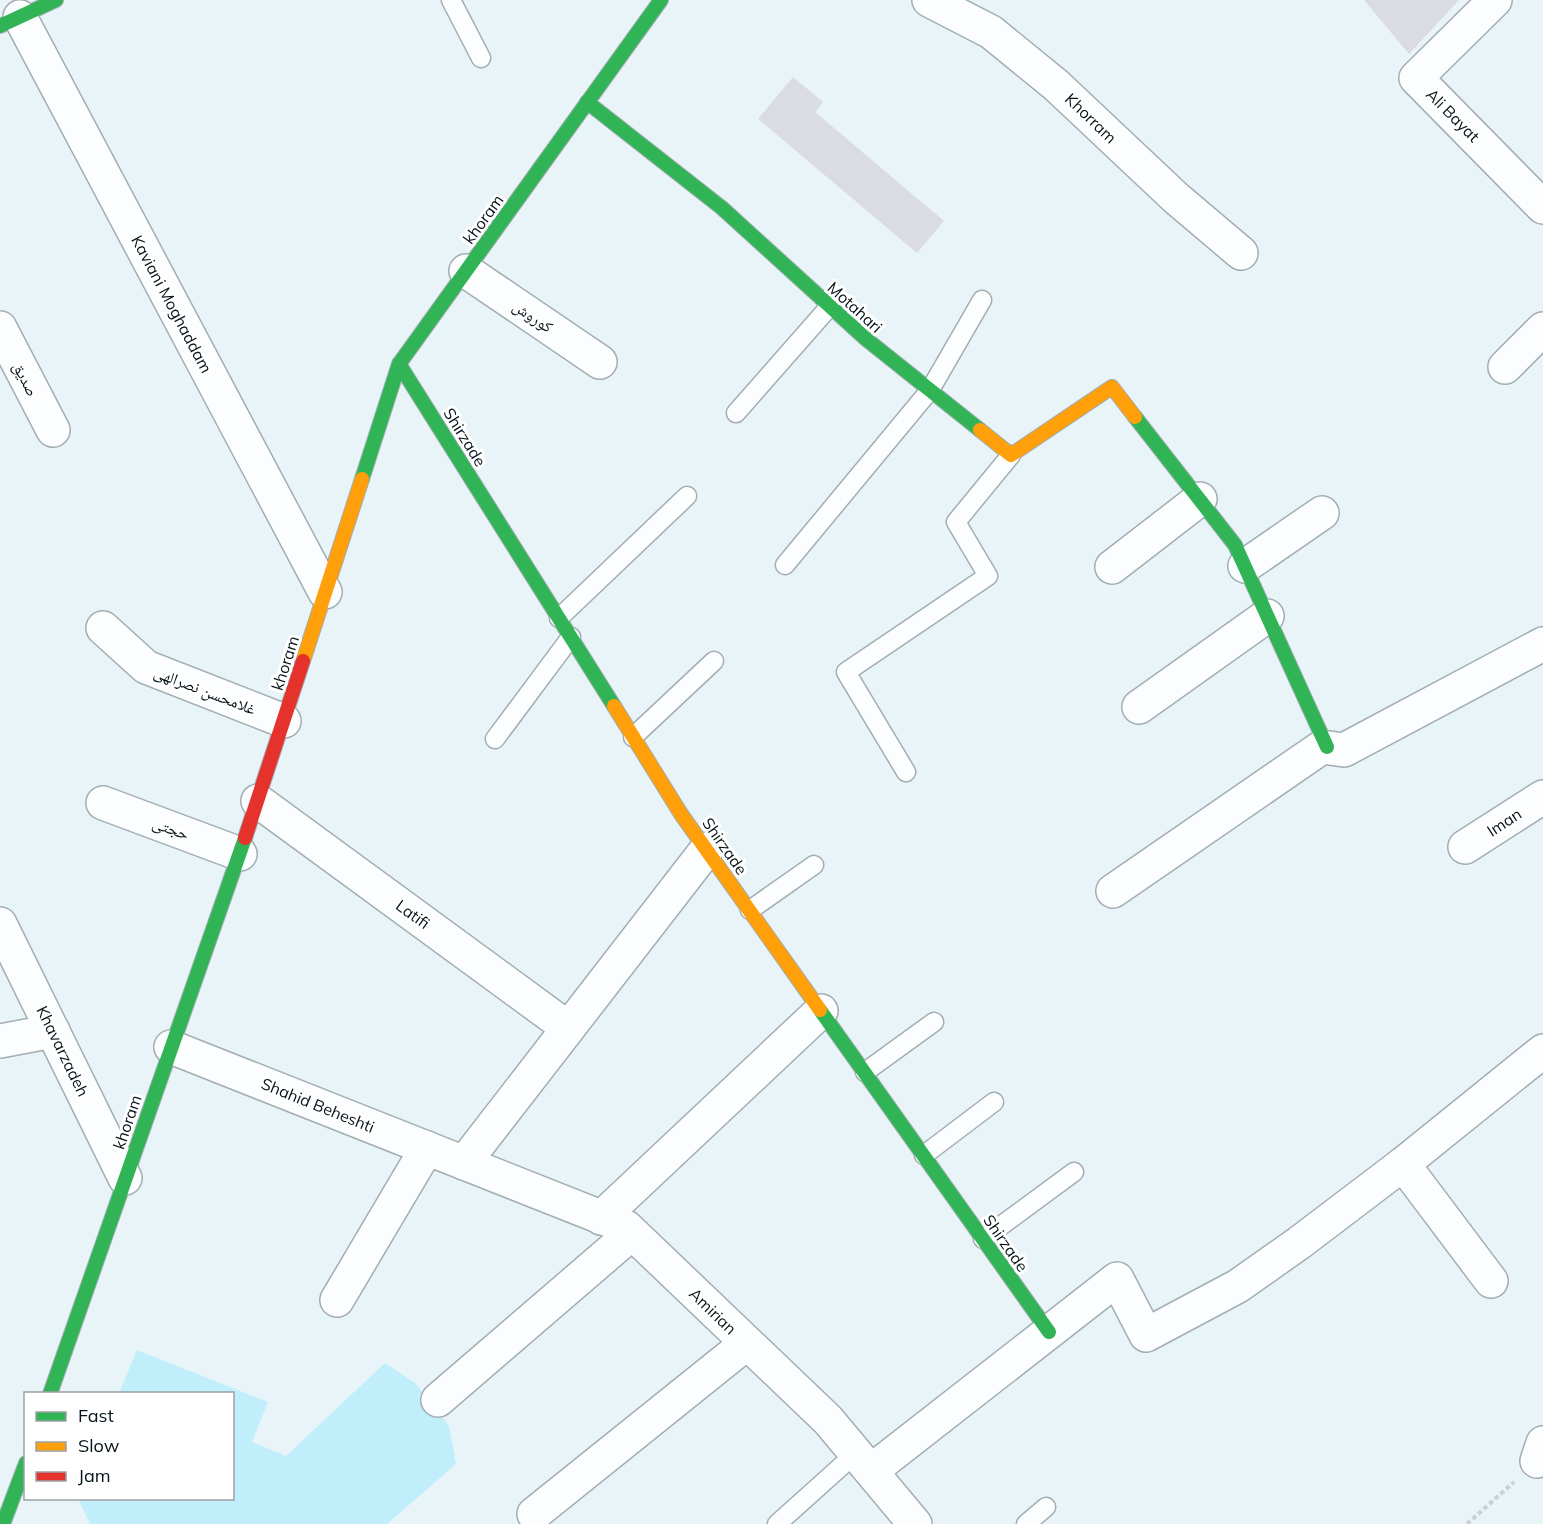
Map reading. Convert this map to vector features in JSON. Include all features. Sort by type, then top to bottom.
[{"type":"street","points":[[10,21],[56,0]]},
{"type":"street","name":"khoram","points":[[51,1392],[258,801],[399,363],[661,0]]},
{"type":"street","name":"Khorram","points":[[929,0],[991,32],[1056,85],[1176,198],[1241,253]]},
{"type":"street","name":"Ali Bayat","points":[[1495,0],[1416,78],[1543,207]]},
{"type":"street","name":"Kaviani Moghaddam","points":[[10,21],[325,592]]},
{"type":"street","name":"Motahari","points":[[588,102],[722,208],[866,339],[1011,455]]},
{"type":"street","name":"کوروش","points":[[466,271],[600,362]]},
{"type":"street","name":"صدیق","points":[[0,328],[53,430]]},
{"type":"street","points":[[1504,367],[1543,328]]},
{"type":"street","name":"Shirzade","points":[[399,363],[681,814],[1049,1332]]},
{"type":"street","points":[[1011,455],[1112,387],[1235,545],[1327,747]]},
{"type":"street","points":[[1112,567],[1200,499]]},
{"type":"street","points":[[1245,566],[1322,513]]},
{"type":"street","points":[[1139,707],[1267,616]]},
{"type":"street","name":"غلامحسن نصرالهی","points":[[103,628],[146,667],[284,721]]},
{"type":"street","points":[[1113,891],[1322,747],[1344,750],[1543,644]]},
{"type":"street","name":"Iman","points":[[1465,847],[1543,797]]},
{"type":"street","name":"Latifi","points":[[258,801],[568,1028]]},
{"type":"street","name":"حجتی","points":[[103,803],[240,854]]},
{"type":"street","points":[[464,1163],[707,849]]},
{"type":"street","name":"Khavarzadeh","points":[[0,924],[125,1178]]},
{"type":"street","points":[[601,1218],[821,1011]]},
{"type":"street","points":[[0,1041],[53,1031]]},
{"type":"street","name":"Shahid Beheshti","points":[[171,1047],[464,1163]]},
{"type":"street","points":[[863,1462],[1049,1332],[1117,1280],[1146,1335],[1238,1286],[1403,1164],[1543,1051]]},
{"type":"street","points":[[337,1300],[428,1148]]},
{"type":"street","name":"Amirian","points":[[464,1163],[627,1227],[828,1420],[915,1524]]},
{"type":"street","points":[[1403,1164],[1491,1281]]},
{"type":"street","points":[[438,1400],[632,1233]]},
{"type":"street","points":[[534,1514],[747,1343]]},
{"type":"street","points":[[3,1524],[24,1468]]},
{"type":"lane","points":[[451,0],[481,58]]},
{"type":"lane","points":[[785,565],[930,390],[982,300]]},
{"type":"lane","points":[[736,413],[830,306]]},
{"type":"lane","points":[[906,772],[846,672],[988,576],[956,522],[1011,455]]},
{"type":"lane","points":[[559,618],[687,496]]},
{"type":"lane","points":[[495,739],[571,638]]},
{"type":"lane","points":[[633,737],[714,661]]},
{"type":"lane","points":[[750,910],[814,865]]},
{"type":"lane","points":[[865,1072],[934,1022]]},
{"type":"lane","points":[[924,1155],[994,1102]]},
{"type":"lane","points":[[983,1239],[1074,1172]]},
{"type":"lane","points":[[777,1524],[863,1462]]},
{"type":"lane","points":[[1026,1524],[1046,1507]]},
{"type":"path","points":[[1467,1524],[1540,1452]]},
{"type":"shaded area","points":[[137,1350],[268,1402],[252,1442],[286,1456],[385,1363],[415,1383],[449,1426],[456,1464],[387,1524],[90,1524],[78,1500],[234,1500],[234,1392],[119,1392]]},
{"type":"building","points":[[1364,0],[1459,0],[1409,54]]},
{"type":"building","points":[[793,77],[823,102],[815,112],[944,221],[917,253],[758,119]]},
{"type":"traffic: fast","points":[[0,26],[56,0]]},
{"type":"traffic: fast","points":[[362,479],[399,364],[661,0]]},
{"type":"traffic: fast","points":[[587,102],[722,208],[866,339],[980,430]]},
{"type":"traffic: fast","points":[[399,364],[614,706]]},
{"type":"traffic: fast","points":[[1135,417],[1235,545],[1327,747]]},
{"type":"traffic: fast","points":[[51,1392],[245,838]]},
{"type":"traffic: fast","points":[[820,1010],[1049,1332]]},
{"type":"traffic: fast","points":[[3,1524],[24,1468]]},
{"type":"traffic: slow","points":[[980,430],[1011,455],[1112,387],[1135,417]]},
{"type":"traffic: slow","points":[[303,661],[362,479]]},
{"type":"traffic: slow","points":[[614,706],[681,814],[820,1010]]},
{"type":"traffic: jam","points":[[245,838],[303,661]]}]
